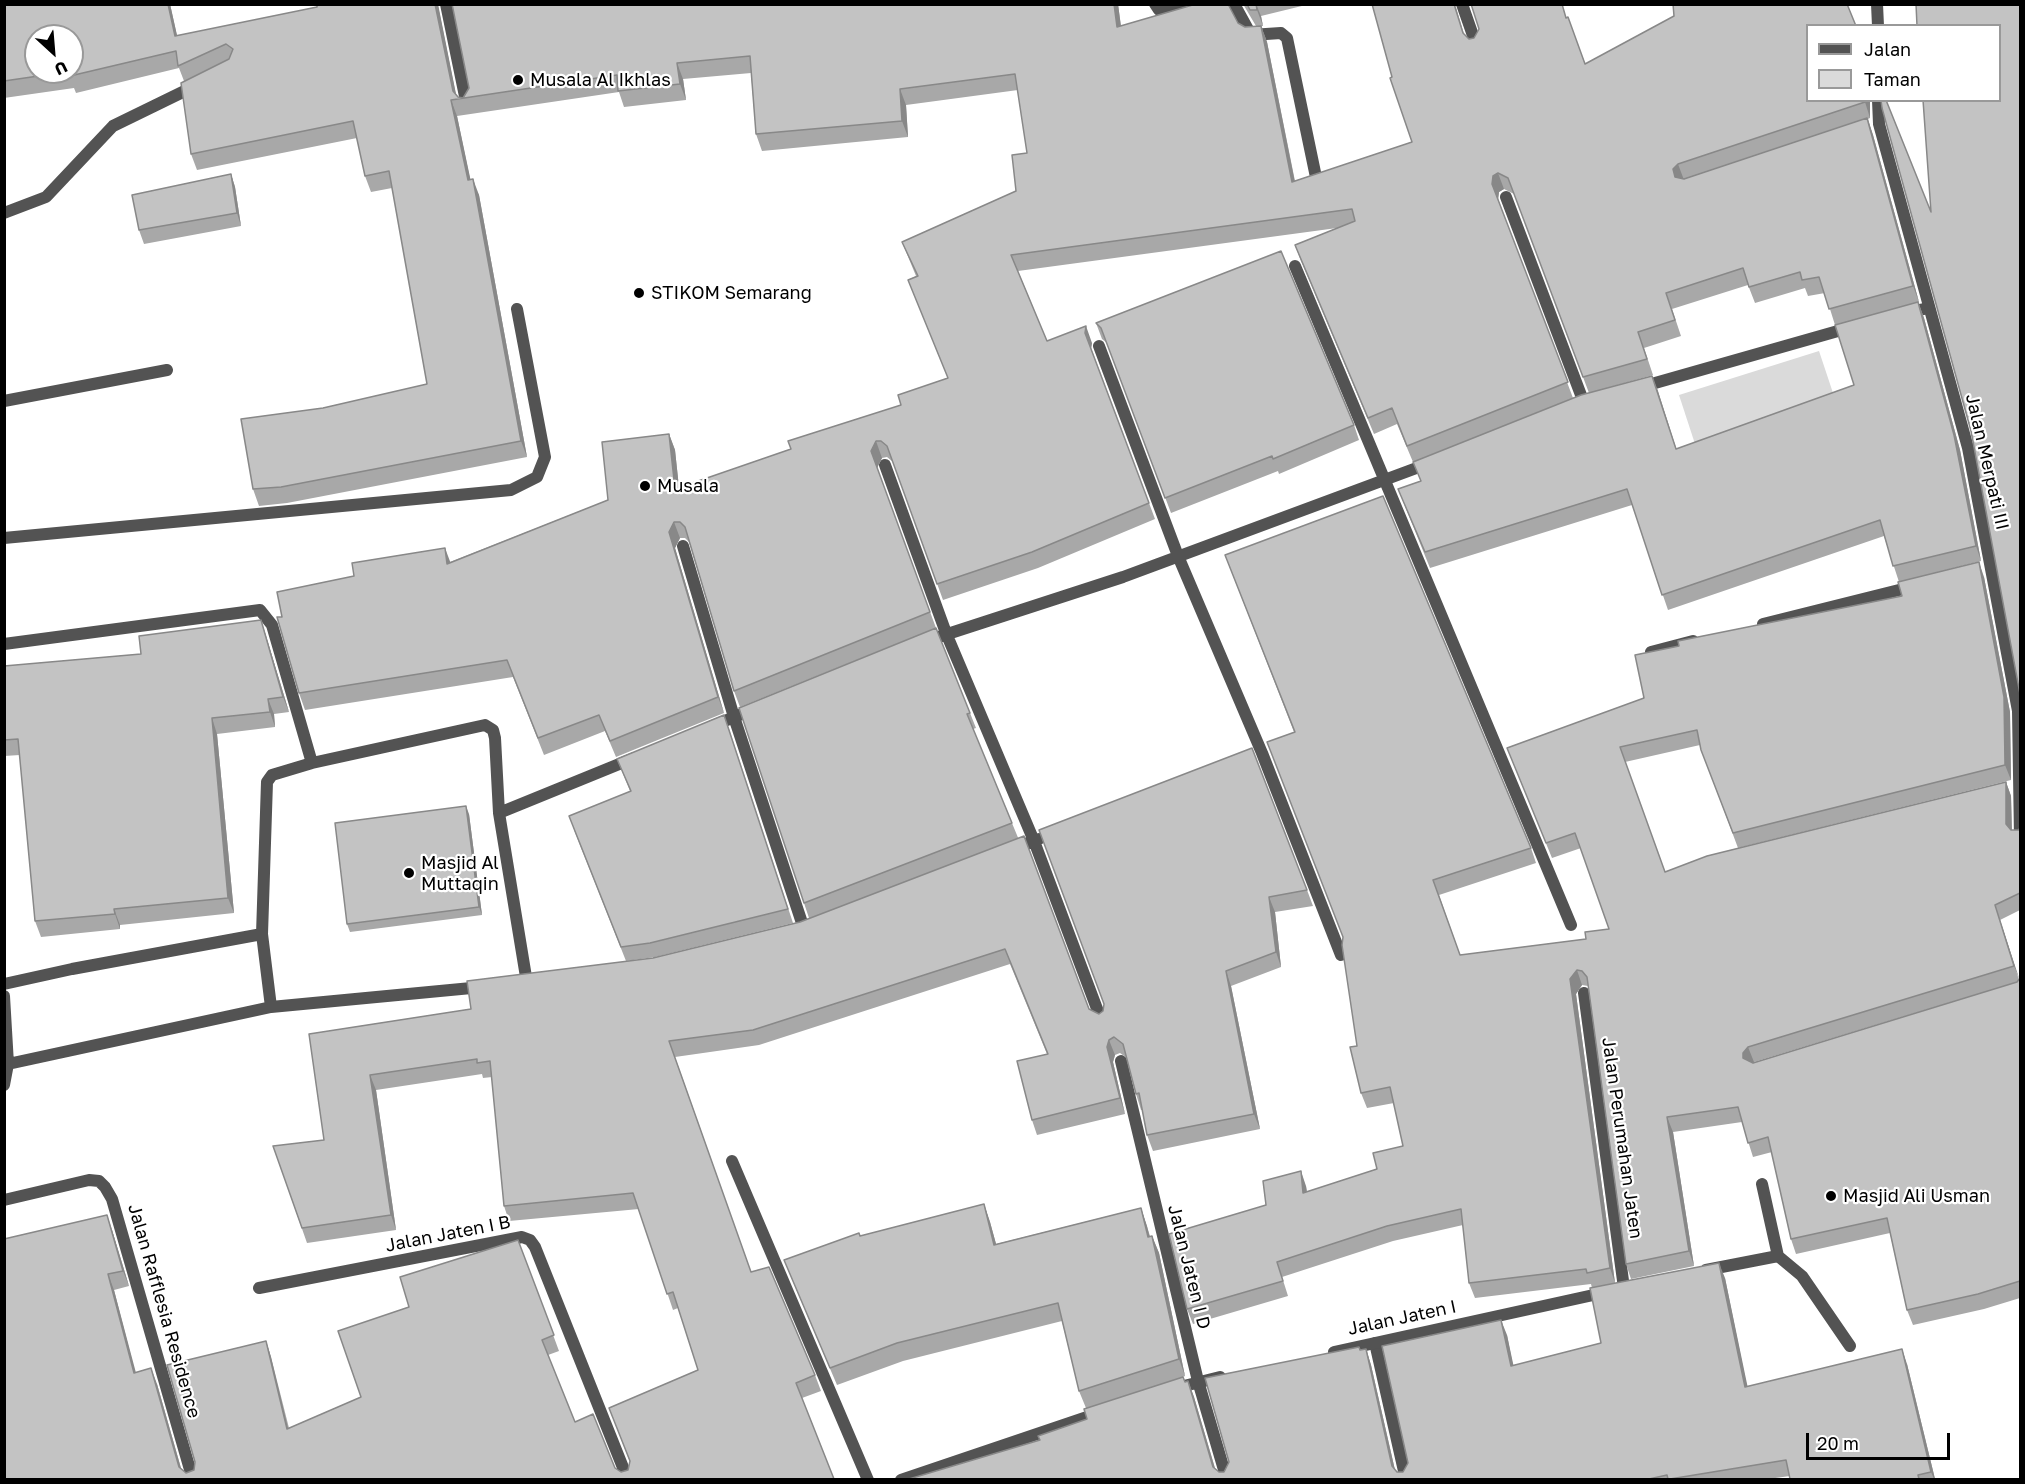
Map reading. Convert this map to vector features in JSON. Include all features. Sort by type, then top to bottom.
[{"type":"street","points":[[446,4],[467,106]]},
{"type":"street","points":[[1155,4],[1164,12],[1210,4]]},
{"type":"street","points":[[1234,4],[1251,35],[1281,33],[1287,38],[1317,182]]},
{"type":"street","points":[[1462,4],[1477,47]]},
{"type":"street","points":[[1877,4],[1878,24]]},
{"type":"street","points":[[4,213],[46,197],[113,126],[209,79]]},
{"type":"street","name":"Jalan Merpati III","points":[[1878,102],[1873,126],[1968,448],[1986,569],[2018,711],[2013,787],[2020,838]]},
{"type":"street","points":[[1506,197],[1585,404]]},
{"type":"street","points":[[1295,266],[1571,925]]},
{"type":"street","points":[[1890,317],[1928,308]]},
{"type":"street","points":[[4,538],[511,490],[537,477],[545,457],[517,309]]},
{"type":"street","points":[[1630,390],[1868,323]]},
{"type":"street","points":[[1099,346],[1178,556],[1257,755],[1341,955]]},
{"type":"street","points":[[4,401],[167,370]]},
{"type":"street","points":[[915,646],[945,633],[1123,577],[1440,460]]},
{"type":"street","points":[[885,465],[945,633],[1034,840],[1102,1022]]},
{"type":"street","points":[[683,546],[734,717],[804,928]]},
{"type":"street","points":[[1753,627],[1923,584]]},
{"type":"street","points":[[4,645],[260,610],[272,625],[312,763]]},
{"type":"street","points":[[1651,652],[1708,638]]},
{"type":"street","points":[[702,730],[766,705]]},
{"type":"street","points":[[8,1064],[270,1007],[533,982],[499,813],[493,730],[485,725],[312,763],[272,775],[267,782],[262,934],[270,1007]]},
{"type":"street","points":[[499,813],[648,752]]},
{"type":"street","points":[[1001,853],[1056,832]]},
{"type":"street","points":[[4,984],[262,934]]},
{"type":"street","name":"Jalan Perumahan Jaten","points":[[1584,993],[1630,1286]]},
{"type":"street","points":[[4,996],[8,1064],[4,1085]]},
{"type":"street","name":"Jalan Jaten I D","points":[[1120,1061],[1198,1382],[1227,1479]]},
{"type":"street","points":[[732,1161],[868,1479]]},
{"type":"street","name":"Jalan Rafflesia Residence","points":[[4,1200],[89,1180],[99,1181],[105,1187],[112,1199],[194,1479]]},
{"type":"street","points":[[1762,1184],[1778,1256],[1802,1276],[1850,1346]]},
{"type":"street","name":"Jalan Jaten I B","points":[[259,1288],[522,1237],[530,1240],[535,1247],[628,1479]]},
{"type":"street","points":[[1693,1273],[1778,1256]]},
{"type":"street","name":"Jalan Jaten I","points":[[1320,1355],[1630,1286]]},
{"type":"street","points":[[1375,1343],[1406,1479]]},
{"type":"street","points":[[1164,1392],[1231,1374]]},
{"type":"street","points":[[902,1479],[1119,1406]]},
{"type":"green space","points":[[1819,351],[1835,399],[1695,444],[1679,395]]},
{"type":"building","points":[[4,4],[168,4],[175,36],[317,7],[317,4],[435,4],[453,91],[458,97],[463,98],[469,88],[452,4],[1114,4],[1117,27],[1196,4],[1228,4],[1238,23],[1245,27],[1261,26],[1292,182],[1412,142],[1390,78],[1392,77],[1372,4],[1454,4],[1463,33],[1469,39],[1474,38],[1479,29],[1471,4],[1562,4],[1585,64],[1674,16],[1673,4],[1847,4],[1855,24],[1806,24],[1806,102],[1865,102],[1678,164],[1673,169],[1675,177],[1684,179],[1867,118],[1913,286],[1829,309],[1819,277],[1802,280],[1800,272],[1749,287],[1743,268],[1666,293],[1675,320],[1638,332],[1647,359],[1583,377],[1508,178],[1498,173],[1493,176],[1492,184],[1568,382],[1407,446],[1392,408],[1368,418],[1295,245],[1355,221],[1352,209],[1011,255],[1047,341],[1086,326],[1085,333],[1149,503],[1032,552],[937,584],[887,446],[881,441],[876,441],[871,451],[930,612],[734,691],[685,527],[680,522],[674,522],[669,532],[718,697],[610,741],[599,715],[538,738],[507,660],[299,693],[277,617],[282,617],[277,592],[354,576],[352,563],[445,548],[447,564],[608,500],[602,442],[669,434],[675,489],[791,449],[788,441],[901,405],[898,395],[948,378],[908,280],[918,276],[902,242],[1016,191],[1012,155],[1027,153],[1015,74],[900,89],[902,121],[756,134],[750,56],[677,63],[680,84],[618,91],[617,75],[451,100],[468,180],[473,179],[521,441],[281,487],[253,489],[241,419],[323,408],[427,384],[389,171],[365,176],[353,121],[191,154],[181,83],[229,59],[233,49],[226,44],[178,66],[176,51],[84,73],[84,24],[24,24],[24,78],[4,81]]},
{"type":"building","points":[[1247,4],[1256,4],[1257,10],[1250,10]]},
{"type":"building","points":[[1916,4],[2020,4],[2020,694],[1971,431],[1881,102],[1887,102],[1931,212],[1923,102],[2001,102],[2001,24],[1917,24]]},
{"type":"building","points":[[231,174],[237,213],[139,230],[132,195]]},
{"type":"building","points":[[1281,251],[1354,425],[1273,459],[1272,456],[1165,498],[1101,328],[1096,323]]},
{"type":"building","points":[[1918,302],[1954,435],[1976,546],[1893,566],[1880,520],[1662,595],[1627,489],[1425,552],[1398,489],[1421,481],[1413,462],[1581,395],[1652,376],[1676,449],[1854,385],[1835,325]]},
{"type":"building","points":[[1383,496],[1531,848],[1433,880],[1460,955],[1586,939],[1585,932],[1609,929],[1575,833],[1546,843],[1507,748],[1644,698],[1635,655],[1679,646],[1678,641],[1902,596],[1898,582],[1979,562],[2004,697],[2005,765],[1733,833],[1701,750],[1697,730],[1620,747],[1665,872],[1707,856],[2006,782],[2006,824],[2011,830],[2019,830],[2020,827],[2020,893],[1995,905],[2014,966],[1748,1047],[1743,1053],[1743,1058],[1753,1063],[2017,982],[2020,978],[2020,1281],[1978,1294],[1907,1310],[1887,1218],[1791,1239],[1768,1137],[1748,1143],[1738,1107],[1667,1117],[1689,1251],[1626,1264],[1587,977],[1582,971],[1577,970],[1570,979],[1610,1268],[1587,1273],[1586,1269],[1469,1283],[1461,1209],[1387,1226],[1277,1262],[1283,1281],[1187,1309],[1169,1234],[1266,1205],[1263,1181],[1301,1171],[1303,1193],[1377,1169],[1373,1153],[1403,1146],[1390,1087],[1361,1093],[1350,1047],[1357,1046],[1342,945],[1343,937],[1267,742],[1295,732],[1225,555]]},
{"type":"building","points":[[261,620],[283,697],[268,699],[270,712],[212,718],[228,898],[114,909],[115,914],[35,921],[18,739],[4,740],[4,666],[141,654],[139,636]]},
{"type":"building","points":[[936,628],[970,713],[967,714],[1012,823],[804,903],[739,708]]},
{"type":"building","points":[[724,715],[788,909],[650,943],[621,947],[569,816],[631,791],[617,759]]},
{"type":"building","points":[[1252,748],[1307,890],[1269,897],[1276,952],[1226,971],[1254,1114],[1147,1135],[1139,1093],[1136,1094],[1123,1044],[1114,1037],[1109,1040],[1107,1047],[1120,1098],[1032,1120],[1017,1061],[1048,1054],[1005,949],[753,1030],[669,1041],[751,1272],[769,1267],[815,1375],[796,1383],[834,1479],[4,1479],[4,1239],[107,1215],[123,1271],[108,1274],[134,1373],[151,1368],[179,1467],[186,1473],[194,1470],[195,1462],[167,1365],[266,1341],[287,1429],[361,1397],[338,1331],[409,1307],[400,1277],[518,1240],[554,1335],[542,1340],[575,1422],[593,1414],[615,1468],[621,1472],[628,1470],[630,1461],[609,1408],[698,1370],[673,1292],[667,1294],[633,1193],[504,1206],[490,1061],[477,1063],[477,1059],[370,1075],[391,1215],[302,1228],[273,1146],[324,1140],[309,1034],[471,1009],[467,981],[653,958],[800,922],[1024,836],[1089,1009],[1099,1014],[1103,1011],[1104,1004],[1039,830]]},
{"type":"building","name":"Masjid Al Muttaqin","points":[[466,806],[479,907],[347,924],[335,823]]},
{"type":"building","points":[[984,1204],[994,1245],[1141,1208],[1148,1237],[1152,1236],[1179,1359],[1079,1391],[1058,1303],[897,1343],[830,1368],[784,1260],[859,1233],[860,1236]]},
{"type":"building","points":[[1719,1263],[1745,1387],[1902,1349],[1931,1472],[1918,1475],[1919,1479],[1790,1479],[1786,1460],[1670,1479],[1667,1475],[1649,1479],[909,1479],[1040,1440],[1038,1436],[1087,1419],[1084,1409],[1183,1377],[1185,1382],[1188,1381],[1213,1467],[1219,1472],[1224,1472],[1229,1462],[1205,1378],[1359,1347],[1360,1350],[1366,1349],[1392,1466],[1397,1472],[1403,1472],[1408,1463],[1382,1346],[1501,1320],[1511,1366],[1601,1343],[1590,1288]]},
{"type":"place","name":"Musala Al Ikhlas","points":[[518,80]]},
{"type":"place","name":"STIKOM Semarang","points":[[639,293]]},
{"type":"place","name":"Musala","points":[[645,486]]},
{"type":"place","name":"Masjid Al Muttaqin","points":[[409,873]]},
{"type":"place","name":"Masjid Ali Usman","points":[[1831,1196]]}]
